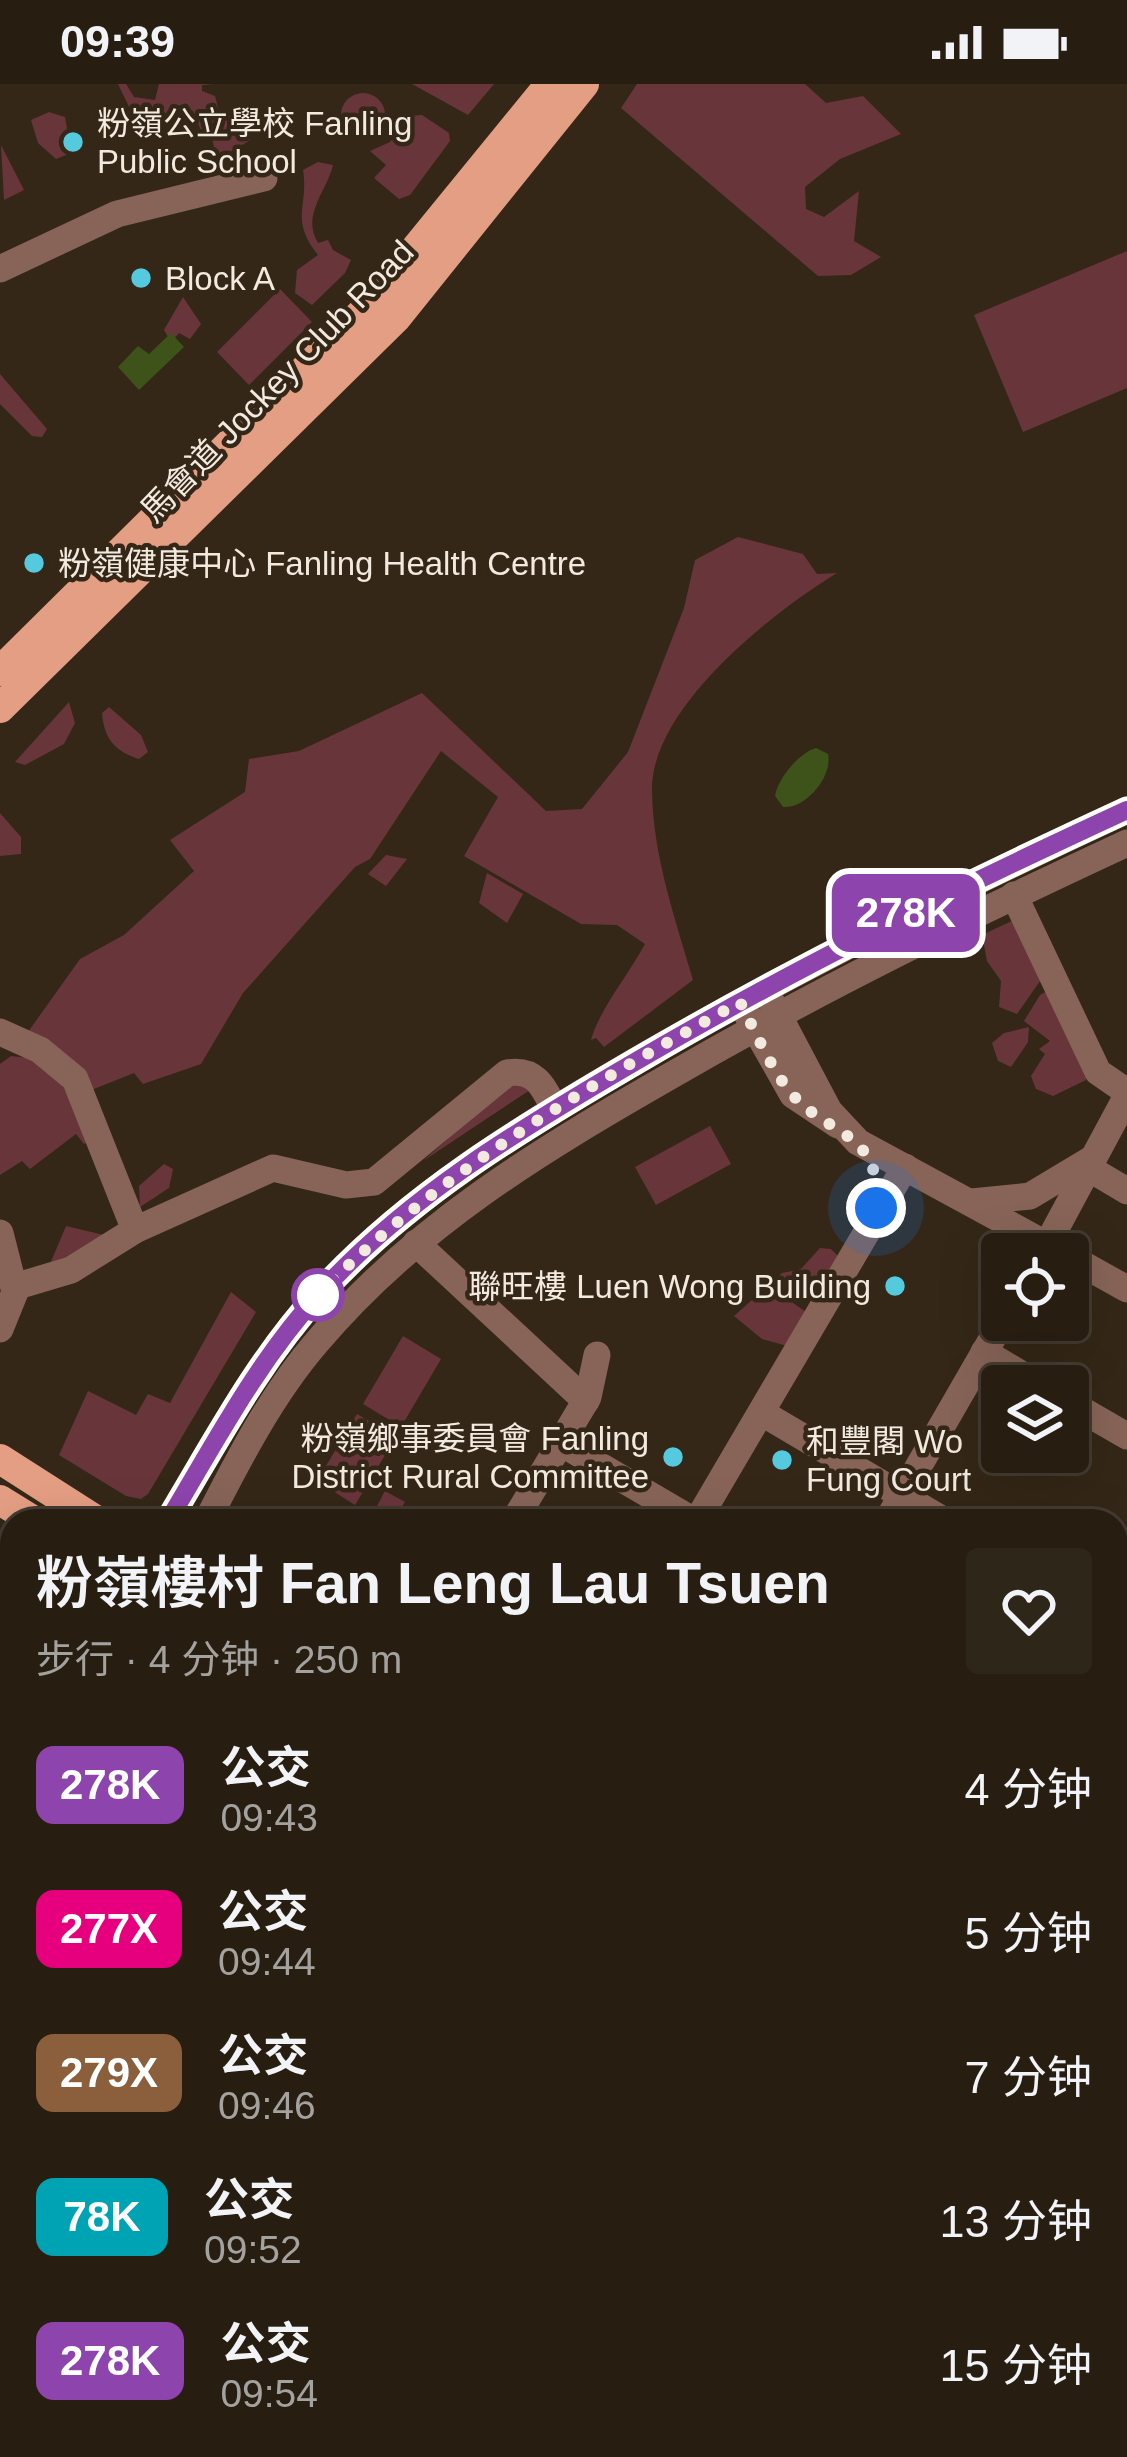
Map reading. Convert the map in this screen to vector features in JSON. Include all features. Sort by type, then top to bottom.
[{"type":"main road","name":"馬會道 Jockey Club Road","points":[[0,670],[381,292],[550,84]]},
{"type":"main road","name":"馬會道 Jockey Club Road","points":[[0,708],[396,318],[584,84]]},
{"type":"main road","points":[[0,1459],[78,1509]]},
{"type":"street","points":[[0,269],[117,214],[264,178]]},
{"type":"street","points":[[175,1509],[246,1389],[320,1292],[427,1195],[554,1108],[752,995],[898,917],[1127,810]]},
{"type":"street","points":[[214,1509],[255,1433],[314,1345],[416,1243],[527,1159],[766,1022],[1127,842]]},
{"type":"street","points":[[1014,895],[1098,1072],[1127,1094],[1064,1233]]},
{"type":"street","points":[[752,995],[766,1022],[850,1134],[876,1180],[871,1228]]},
{"type":"street","points":[[0,1032],[40,1050],[74,1079],[135,1230]]},
{"type":"street","points":[[14,1287],[71,1270],[135,1230],[274,1168],[346,1185],[374,1182],[507,1072],[538,1079],[554,1108]]},
{"type":"street","points":[[850,1134],[1023,1233]]},
{"type":"street","points":[[1094,1161],[1127,1191]]},
{"type":"street","points":[[970,1202],[1011,1201],[1049,1189],[1094,1161]]},
{"type":"street","points":[[703,1509],[764,1414],[905,1167]]},
{"type":"street","points":[[0,1232],[14,1287],[0,1329]]},
{"type":"street","points":[[416,1243],[586,1401]]},
{"type":"street","points":[[1089,1269],[1127,1289]]},
{"type":"street","points":[[894,1509],[990,1341]]},
{"type":"street","points":[[983,1352],[1005,1365]]},
{"type":"street","points":[[521,1509],[586,1401],[597,1355]]},
{"type":"street","points":[[764,1414],[924,1509]]},
{"type":"street","points":[[1089,1414],[1127,1436]]},
{"type":"street","points":[[561,1443],[674,1509]]},
{"type":"shaded area","points":[[118,84],[126,84],[134,97],[155,100],[159,84],[214,84],[202,85],[202,91],[215,96],[219,112],[247,117],[254,126],[250,140],[217,161],[210,129],[202,133],[193,111],[180,108],[164,120],[144,114],[134,117]]},
{"type":"shaded area","points":[[412,84],[494,84],[468,115]]},
{"type":"shaded area","points":[[637,84],[805,84],[826,103],[863,96],[901,134],[840,159],[805,187],[806,209],[824,217],[859,191],[854,241],[881,257],[851,275],[818,276],[621,108]]},
{"type":"shaded area","points":[[363,93],[379,99],[385,115],[379,131],[363,137],[347,131],[341,115],[347,99]]},
{"type":"shaded area","points":[[49,112],[65,117],[71,153],[56,159],[38,143],[31,120]]},
{"type":"shaded area","points":[[422,115],[449,133],[450,141],[410,195],[399,199],[374,178],[386,165],[370,151],[390,142],[410,116]]},
{"type":"shaded area","points":[[1,145],[24,190],[4,200]]},
{"type":"shaded area","points":[[318,162],[333,165],[314,213],[314,233],[318,243],[328,240],[333,250],[351,260],[345,273],[312,305],[295,293],[297,270],[318,255],[304,231],[302,213],[303,170]]},
{"type":"shaded area","points":[[1127,251],[1127,388],[1023,432],[974,315]]},
{"type":"shaded area","points":[[280,289],[312,322],[249,385],[217,352]]},
{"type":"shaded area","points":[[183,297],[201,324],[190,339],[179,333],[171,342],[164,330]]},
{"type":"shaded area","points":[[171,333],[184,347],[139,390],[118,367],[138,346],[149,354]]},
{"type":"shaded area","points":[[0,374],[47,429],[42,437],[32,436],[0,404]]},
{"type":"shaded area","points":[[738,537],[803,554],[817,574],[837,573],[750,637],[693,696],[671,727],[657,759],[653,815],[666,887],[693,980],[604,1047],[596,1038],[591,1040],[595,1028],[645,944],[617,925],[581,924],[464,856],[498,797],[441,751],[370,859],[355,867],[243,993],[201,1064],[143,1084],[134,1073],[89,1091],[28,1032],[80,959],[124,935],[194,871],[170,840],[245,792],[249,759],[299,751],[422,693],[546,811],[582,809],[628,752],[684,608],[695,560]]},
{"type":"shaded area","points":[[69,702],[75,723],[64,744],[25,765],[15,762]]},
{"type":"shaded area","points":[[109,707],[141,735],[148,752],[139,759],[117,748],[108,736],[102,713]]},
{"type":"shaded area","points":[[816,748],[828,754],[822,781],[800,803],[783,807],[775,796],[780,782],[796,761]]},
{"type":"shaded area","points":[[0,813],[21,837],[21,854],[0,856]]},
{"type":"shaded area","points":[[386,855],[407,859],[386,886],[368,874]]},
{"type":"shaded area","points":[[487,873],[523,894],[507,923],[479,903]]},
{"type":"shaded area","points":[[1018,918],[1045,974],[1017,1014],[999,1007],[1001,981],[987,961],[982,935]]},
{"type":"shaded area","points":[[1052,988],[1091,1068],[1086,1080],[1053,1096],[1036,1089],[1031,1076],[1045,1054],[1039,1049],[1050,1041],[1024,1021],[1040,995]]},
{"type":"shaded area","points":[[1029,1027],[1028,1042],[1011,1067],[998,1061],[992,1043],[1004,1033]]},
{"type":"shaded area","points":[[11,1056],[49,1060],[92,1140],[84,1144],[76,1134],[30,1169],[22,1161],[0,1175],[0,1064]]},
{"type":"shaded area","points":[[521,1085],[530,1090],[423,1161],[507,1087]]},
{"type":"shaded area","points":[[710,1126],[731,1164],[656,1205],[635,1167]]},
{"type":"shaded area","points":[[164,1164],[173,1169],[169,1188],[140,1207],[139,1186]]},
{"type":"shaded area","points":[[66,1226],[104,1235],[101,1244],[50,1264]]},
{"type":"shaded area","points":[[820,1248],[831,1249],[845,1263],[830,1286],[806,1287],[792,1295],[793,1303],[809,1314],[791,1347],[762,1339],[734,1316],[782,1273],[801,1269]]},
{"type":"shaded area","points":[[231,1292],[256,1312],[148,1494],[141,1499],[126,1496],[59,1455],[88,1391],[136,1415],[148,1394],[170,1403]]},
{"type":"shaded area","points":[[403,1336],[441,1359],[401,1427],[363,1404]]},
{"type":"shaded area","points":[[357,1414],[396,1437],[355,1505],[317,1481]]},
{"type":"shaded area","points":[[385,1491],[405,1502],[401,1509],[375,1509]]},
{"type":"bus line","name":"278K","points":[[175,1509],[246,1389],[320,1292],[454,1174],[554,1108],[845,944],[1127,810]]},
{"type":"place","name":"粉嶺公立學校 Fanling Public School","points":[[73,142]]},
{"type":"place","name":"Block A","points":[[141,278]]},
{"type":"place","name":"粉嶺健康中心 Fanling Health Centre","points":[[34,563]]},
{"type":"place","name":"聯旺樓 Luen Wong Building","points":[[895,1286]]},
{"type":"place","name":"粉嶺鄉事委員會 Fanling District Rural Committee","points":[[673,1457]]},
{"type":"place","name":"和豐閣 Wo Fung Court","points":[[782,1460]]},
{"type":"route","points":[[318,1295],[413,1206],[496,1144],[740,1002],[793,1095],[858,1142],[876,1180],[876,1208]]}]
